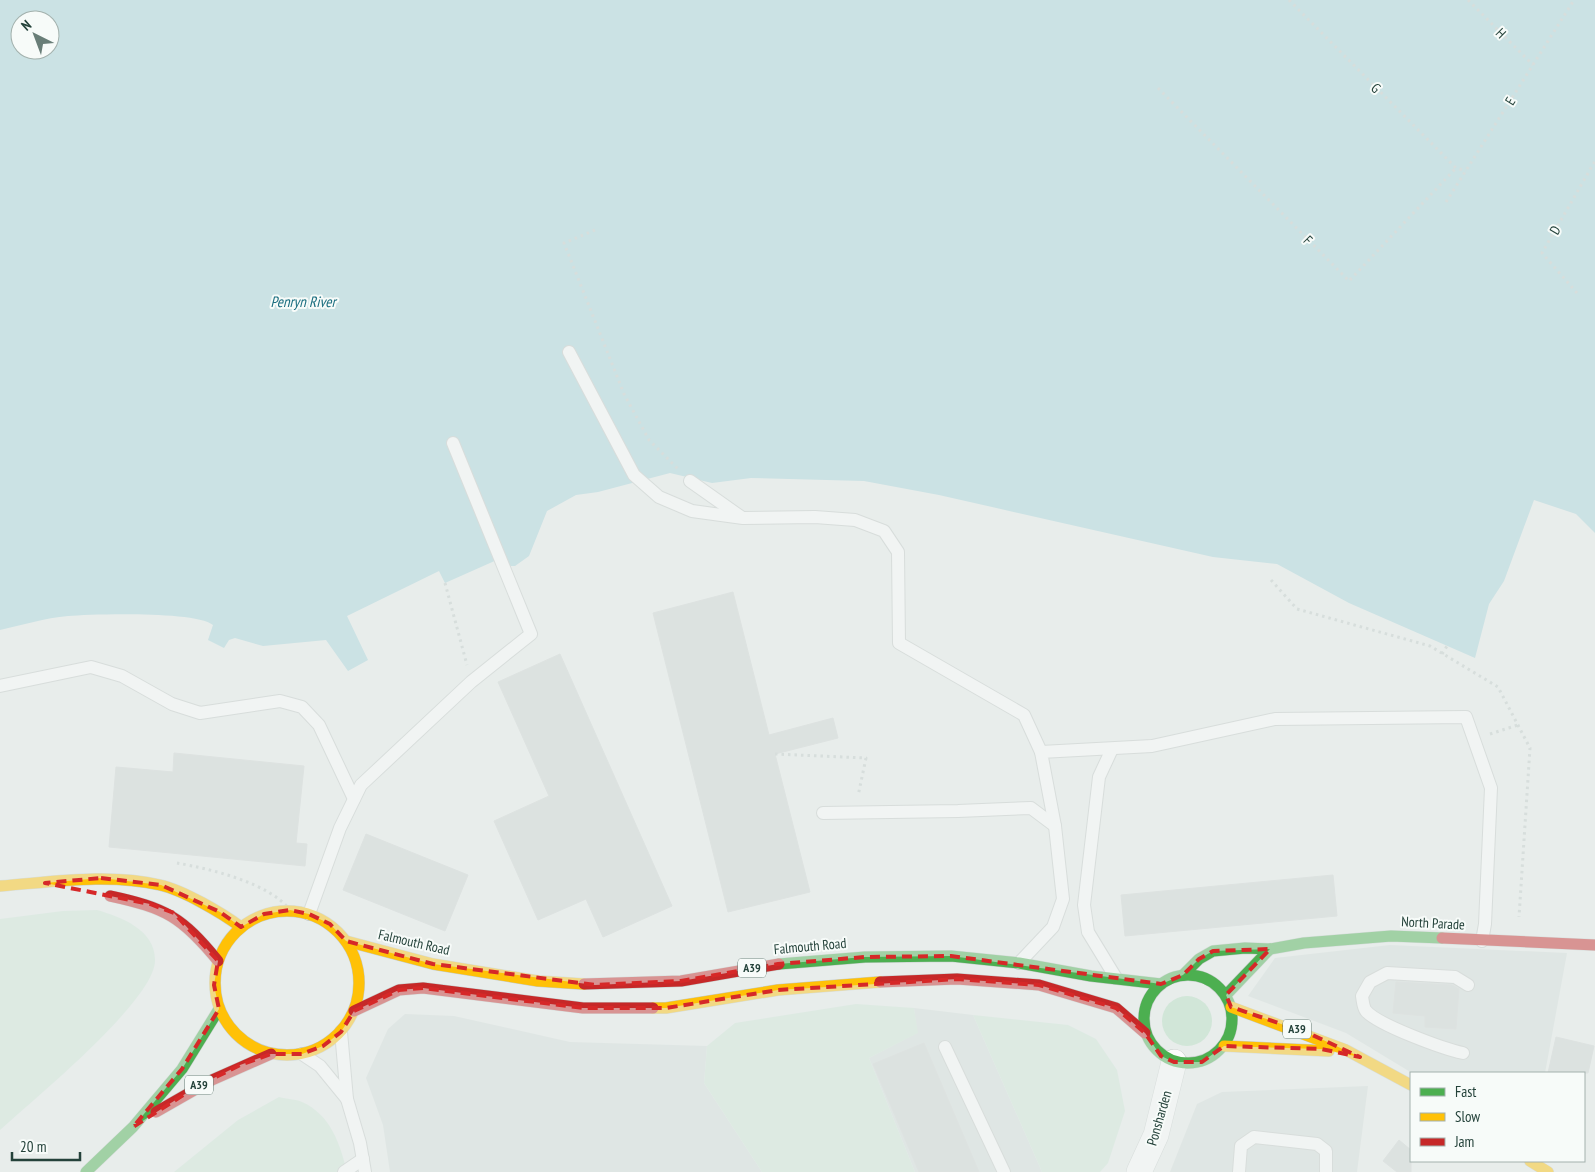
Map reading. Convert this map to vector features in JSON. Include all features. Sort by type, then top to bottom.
[{"type":"main road","points":[[0,886],[101,878],[161,885],[220,912],[241,927]]},
{"type":"main road","points":[[45,883],[84,891]]},
{"type":"main road","points":[[103,894],[150,904],[174,913],[195,931],[218,961]]},
{"type":"main road","points":[[290,910],[309,914],[330,924],[346,941],[357,963],[360,987],[354,1011],[341,1032],[323,1046],[302,1054],[271,1054],[248,1045],[230,1029],[219,1008],[214,985],[218,961],[227,942],[241,927],[264,914],[290,910]]},
{"type":"main road","name":"North Parade","points":[[1183,975],[1199,958],[1213,951],[1245,948],[1270,949],[1304,943],[1391,936],[1595,945]]},
{"type":"main road","name":"Falmouth Road","points":[[346,941],[434,964],[538,981],[595,985],[681,981],[778,964],[865,957],[951,956],[1019,963],[1116,979],[1161,984],[1183,975]]},
{"type":"main road","points":[[1226,995],[1270,949]]},
{"type":"main road","points":[[1161,984],[1151,994],[1145,1006],[1143,1020],[1145,1033],[1152,1046],[1161,1056],[1174,1062],[1188,1064],[1202,1062],[1214,1056],[1224,1046],[1231,1034],[1233,1020],[1231,1007],[1226,995],[1208,979],[1183,975]]},
{"type":"main road","name":"A39","points":[[354,1011],[399,990],[423,988],[583,1008],[666,1008],[778,990],[867,982],[957,979],[1039,985],[1076,995],[1116,1008],[1145,1033]]},
{"type":"main road","name":"A39","points":[[1231,1007],[1308,1033],[1360,1057],[1410,1083]]},
{"type":"main road","name":"A39","points":[[86,1172],[133,1127],[182,1069],[219,1008]]},
{"type":"main road","name":"A39","points":[[1224,1046],[1321,1049],[1360,1057]]},
{"type":"main road","name":"A39","points":[[133,1127],[196,1087],[240,1065],[271,1054]]},
{"type":"main road","points":[[1532,1162],[1548,1172]]},
{"type":"street","name":"Ponsharden","points":[[1139,1172],[1156,1135],[1174,1062]]},
{"type":"lane","points":[[569,352],[634,475],[659,497],[692,511],[743,518],[815,517],[855,520],[884,531],[898,552],[899,643],[1024,715],[1041,752],[1055,826],[1062,899],[1053,927],[1019,963]]},
{"type":"lane","points":[[309,914],[340,828],[361,785],[472,682],[531,634],[453,442]]},
{"type":"lane","points":[[690,481],[743,518]]},
{"type":"lane","points":[[0,686],[91,666],[122,676],[172,704],[200,713],[280,701],[302,707],[319,724],[336,756],[354,799]]},
{"type":"lane","points":[[1041,752],[1152,746],[1275,719],[1466,717],[1491,788],[1486,924],[1482,941]]},
{"type":"lane","points":[[1112,749],[1100,777],[1084,905],[1088,932],[1116,979]]},
{"type":"lane","points":[[823,813],[1031,808],[1055,826]]},
{"type":"lane","points":[[1463,1053],[1445,1049],[1372,1016],[1367,1012],[1362,996],[1364,988],[1374,979],[1387,972],[1456,977],[1468,985]]},
{"type":"lane","points":[[341,1032],[347,1099],[364,1166],[344,1172]]},
{"type":"lane","points":[[945,1047],[1004,1172]]},
{"type":"lane","points":[[302,1054],[320,1066],[347,1099]]},
{"type":"lane","points":[[1239,1172],[1241,1146],[1254,1137],[1317,1144],[1326,1151],[1326,1172]]},
{"type":"path","name":"G","points":[[1289,0],[1456,168],[1466,171]]},
{"type":"path","name":"H","points":[[1468,0],[1533,66]]},
{"type":"path","name":"E","points":[[1446,202],[1574,0]]},
{"type":"path","name":"F","points":[[1158,88],[1349,281],[1456,168]]},
{"type":"path","name":"D","points":[[1577,293],[1542,253],[1595,161]]},
{"type":"path","points":[[595,230],[564,243],[624,394],[649,440],[690,481]]},
{"type":"path","points":[[1271,580],[1297,609]]},
{"type":"path","points":[[445,583],[472,682]]},
{"type":"path","points":[[1442,654],[1448,646]]},
{"type":"path","points":[[1474,739],[1518,725]]},
{"type":"path","points":[[775,754],[866,758],[854,813]]},
{"type":"highlighted area","points":[[101,878],[161,885],[220,912],[241,927],[264,914],[290,910],[309,914],[330,924],[346,941],[433,964],[595,985],[681,981],[778,964],[865,957],[951,956],[1161,984],[1183,975],[1199,959],[1213,951],[1270,949],[1226,995],[1231,1007],[1308,1033],[1360,1057],[1321,1049],[1224,1046],[1202,1062],[1174,1062],[1161,1056],[1145,1033],[1116,1008],[1039,985],[957,979],[778,990],[666,1008],[583,1008],[423,988],[399,990],[354,1011],[341,1032],[323,1046],[302,1054],[271,1054],[240,1065],[196,1087],[133,1127],[182,1069],[219,1009],[214,985],[218,961],[174,913],[150,904],[45,883]]},
{"type":"shaded area","points":[[1390,945],[1567,953],[1545,1072],[1410,1072],[1346,1033],[1248,996],[1275,958]]},
{"type":"shaded area","points":[[914,1008],[973,1015],[1042,1172],[915,1172],[869,1058],[917,1033]]},
{"type":"shaded area","points":[[405,1014],[454,1016],[570,1042],[707,1046],[704,1083],[762,1172],[390,1172],[383,1125],[366,1078],[388,1029]]},
{"type":"shaded area","points":[[1368,1086],[1357,1172],[1170,1172],[1197,1104],[1222,1092]]},
{"type":"green space","points":[[97,910],[135,926],[150,941],[154,950],[155,961],[149,979],[135,1000],[90,1049],[0,1130],[0,919],[63,911]]},
{"type":"green space","points":[[1187,996],[1197,998],[1205,1003],[1210,1011],[1212,1021],[1210,1031],[1205,1039],[1197,1044],[1187,1046],[1177,1044],[1169,1039],[1164,1031],[1162,1021],[1164,1011],[1169,1003],[1177,998]]},
{"type":"green space","points":[[856,1004],[914,1008],[918,1033],[869,1058],[915,1172],[762,1172],[704,1083],[707,1046],[735,1023]]},
{"type":"green space","points":[[973,1015],[1068,1025],[1096,1039],[1117,1070],[1125,1111],[1108,1163],[1100,1172],[1042,1172]]},
{"type":"green space","points":[[279,1097],[302,1102],[320,1114],[333,1131],[347,1172],[174,1172],[238,1120]]},
{"type":"water","name":"Penryn River","points":[[0,0],[1595,0],[1595,533],[1576,514],[1534,500],[1504,581],[1489,604],[1475,658],[1349,603],[1277,564],[1213,557],[939,495],[864,481],[751,478],[712,483],[670,473],[598,492],[576,495],[547,511],[529,556],[515,566],[503,566],[499,559],[445,583],[439,571],[347,616],[368,660],[348,671],[326,640],[263,646],[235,638],[229,640],[224,648],[208,640],[213,625],[187,617],[144,614],[68,616],[0,630]]},
{"type":"building","points":[[733,592],[769,735],[833,718],[838,738],[775,754],[810,892],[728,912],[653,613]]},
{"type":"building","points":[[560,654],[672,906],[603,937],[586,899],[538,920],[494,821],[549,796],[498,682]]},
{"type":"building","points":[[174,753],[304,766],[296,843],[307,844],[305,866],[109,847],[116,767],[173,772]]},
{"type":"building","points":[[366,834],[468,875],[445,931],[343,890]]},
{"type":"building","points":[[1333,875],[1337,916],[1125,936],[1121,895]]},
{"type":"building","points":[[1396,982],[1452,985],[1459,989],[1456,1029],[1425,1027],[1425,1016],[1393,1013]]},
{"type":"building","points":[[1556,1037],[1594,1046],[1588,1073],[1548,1072]]},
{"type":"building","points":[[924,1043],[979,1172],[919,1172],[873,1064]]},
{"type":"building","points":[[1399,1140],[1410,1149],[1411,1172],[1397,1172],[1383,1161]]},
{"type":"traffic: fast","points":[[1183,975],[1199,959],[1213,951],[1245,948],[1270,949],[1304,943],[1391,936],[1442,938]]},
{"type":"traffic: fast","points":[[1226,995],[1270,949]]},
{"type":"traffic: fast","points":[[779,964],[865,957],[951,956],[1019,963],[1091,976],[1161,984]]},
{"type":"traffic: fast","points":[[1179,975],[1197,975],[1213,982],[1225,994],[1232,1010],[1232,1019],[1232,1028],[1225,1044],[1213,1056],[1197,1063],[1179,1063],[1163,1056],[1151,1044],[1144,1028],[1144,1010],[1151,994],[1163,982],[1179,975]]},
{"type":"traffic: fast","points":[[86,1172],[133,1127],[182,1069],[219,1009]]},
{"type":"traffic: slow","points":[[0,886],[100,879],[140,881],[160,885],[191,897],[241,927]]},
{"type":"traffic: slow","points":[[287,911],[315,916],[338,932],[354,955],[359,983],[354,1011],[338,1034],[315,1050],[287,1055],[259,1050],[236,1034],[220,1011],[215,983],[220,955],[236,932],[259,916],[287,911]]},
{"type":"traffic: slow","points":[[346,941],[433,964],[538,981],[584,984]]},
{"type":"traffic: slow","points":[[653,1008],[666,1008],[778,990],[880,982]]},
{"type":"traffic: slow","points":[[1231,1007],[1346,1050],[1410,1084]]},
{"type":"traffic: slow","points":[[1224,1046],[1329,1051]]},
{"type":"traffic: slow","points":[[1532,1162],[1548,1172]]},
{"type":"traffic: jam","points":[[110,896],[145,905],[172,916],[194,934],[218,961]]},
{"type":"traffic: jam","points":[[1442,938],[1595,945]]},
{"type":"traffic: jam","points":[[584,984],[681,981],[779,964]]},
{"type":"traffic: jam","points":[[880,982],[957,979],[1039,985],[1116,1008],[1145,1033]]},
{"type":"traffic: jam","points":[[354,1011],[399,990],[423,988],[583,1008],[653,1008]]},
{"type":"traffic: jam","points":[[156,1112],[212,1080],[271,1054]]}]
